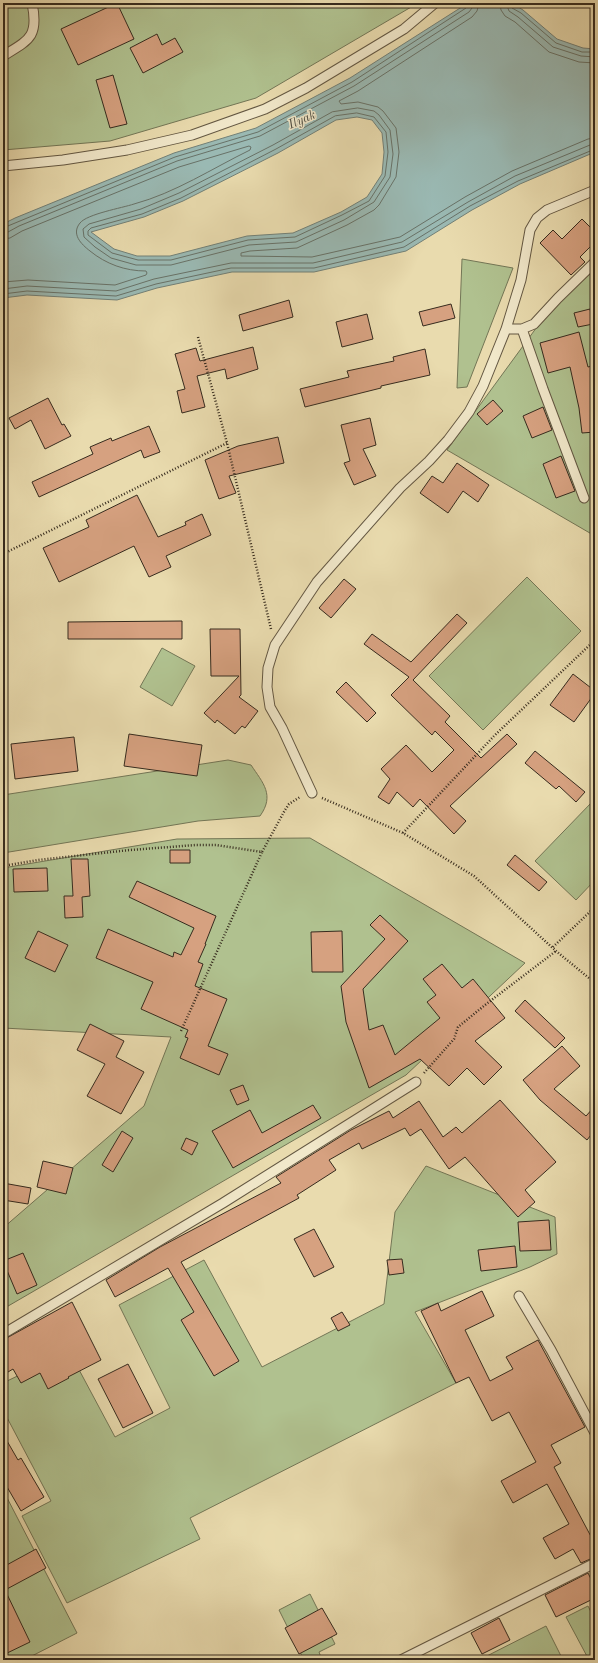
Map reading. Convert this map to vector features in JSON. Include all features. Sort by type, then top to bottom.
[{"type":"lane","points":[[3,56],[27,41],[33,32],[34,12],[32,3]]},
{"type":"lane","points":[[3,166],[63,160],[127,150],[192,135],[265,109],[306,88],[404,28],[435,3]]},
{"type":"lane","points":[[312,793],[282,728],[270,707],[267,687],[268,668],[275,645],[318,582],[400,488],[434,456],[465,417],[483,386],[506,329],[521,280],[530,230],[537,218],[547,210],[595,190]]},
{"type":"lane","points":[[506,329],[522,329],[534,324],[595,262]]},
{"type":"lane","points":[[522,329],[545,396],[584,498]]},
{"type":"lane","points":[[3,1334],[223,1203],[416,1082]]},
{"type":"lane","points":[[519,1296],[551,1350],[595,1433]]},
{"type":"lane","points":[[401,1660],[595,1563]]},
{"type":"path","points":[[198,336],[227,443],[275,645]]},
{"type":"path","points":[[3,554],[227,443]]},
{"type":"path","points":[[403,833],[495,735],[595,640]]},
{"type":"path","points":[[181,1030],[262,852],[280,817],[289,804],[297,798],[312,793],[403,833],[474,876],[556,951],[595,983]]},
{"type":"path","points":[[3,866],[38,860],[130,850],[196,845],[216,845],[262,852]]},
{"type":"path","points":[[553,947],[595,907]]},
{"type":"path","points":[[416,1082],[454,1039],[458,1028],[485,1005],[556,951]]},
{"type":"green space","points":[[3,3],[418,3],[256,98],[110,141],[3,150]]},
{"type":"green space","points":[[462,259],[513,268],[467,387],[457,388]]},
{"type":"green space","points":[[595,260],[595,536],[447,450],[553,305]]},
{"type":"green space","points":[[527,577],[581,631],[483,730],[429,676]]},
{"type":"green space","points":[[162,648],[195,666],[172,706],[140,687]]},
{"type":"green space","points":[[228,760],[251,765],[266,789],[267,802],[260,816],[198,821],[3,853],[3,795]]},
{"type":"green space","points":[[592,802],[595,804],[595,880],[576,900],[535,861]]},
{"type":"green space","points":[[310,838],[525,963],[406,1075],[3,1309],[3,1228],[144,1106],[171,1037],[3,1028],[3,868],[177,839]]},
{"type":"green space","points":[[426,1166],[555,1217],[557,1254],[530,1267],[415,1312],[456,1383],[190,1518],[200,1539],[67,1603],[22,1516],[51,1501],[3,1410],[3,1383],[69,1351],[115,1437],[170,1408],[119,1305],[204,1260],[262,1367],[384,1304],[395,1212]]},
{"type":"green space","points":[[3,1490],[77,1633],[24,1660],[3,1660]]},
{"type":"green space","points":[[310,1594],[335,1644],[319,1652],[322,1660],[304,1660],[279,1610]]},
{"type":"green space","points":[[588,1606],[595,1620],[595,1660],[589,1660],[566,1617]]},
{"type":"green space","points":[[546,1626],[563,1660],[479,1660]]},
{"type":"water","name":"Ilyak","points":[[468,3],[512,3],[523,10],[557,39],[583,48],[595,49],[595,152],[520,184],[472,210],[406,251],[314,272],[232,272],[157,288],[117,300],[27,295],[3,298],[3,224],[174,153],[256,128],[350,78]],"holes":[[[357,117],[372,120],[382,133],[384,152],[382,174],[367,197],[341,212],[293,233],[247,236],[170,256],[137,256],[114,249],[91,232],[144,217],[183,201],[278,153],[336,120]]]},
{"type":"building","points":[[117,3],[134,39],[78,65],[61,29]]},
{"type":"building","points":[[157,34],[162,45],[175,38],[183,52],[143,73],[130,48]]},
{"type":"building","points":[[113,75],[127,124],[110,128],[96,80]]},
{"type":"building","points":[[582,219],[595,232],[595,242],[580,257],[585,262],[571,275],[540,243],[553,230],[562,239]]},
{"type":"building","points":[[289,300],[293,317],[243,331],[239,315]]},
{"type":"building","points":[[451,304],[455,318],[423,326],[419,312]]},
{"type":"building","points":[[590,309],[593,324],[578,327],[574,313]]},
{"type":"building","points":[[367,314],[373,339],[342,347],[336,322]]},
{"type":"building","points":[[579,332],[588,367],[592,366],[595,379],[595,432],[582,433],[579,408],[570,367],[548,373],[540,343]]},
{"type":"building","points":[[253,347],[258,369],[227,379],[225,369],[197,376],[205,407],[182,413],[177,391],[185,389],[175,354],[196,348],[200,361]]},
{"type":"building","points":[[425,349],[430,375],[381,386],[381,388],[305,407],[300,389],[349,377],[347,371],[394,361],[393,357]]},
{"type":"building","points":[[48,398],[62,425],[64,424],[71,436],[45,449],[31,420],[15,429],[9,418]]},
{"type":"building","points":[[493,400],[503,411],[487,425],[477,414]]},
{"type":"building","points":[[543,407],[552,430],[532,438],[523,416]]},
{"type":"building","points":[[370,418],[376,445],[363,449],[376,476],[354,485],[344,463],[350,461],[341,425]]},
{"type":"building","points":[[149,426],[160,452],[144,458],[141,450],[39,497],[32,482],[93,454],[90,447],[111,438],[112,441]]},
{"type":"building","points":[[278,437],[284,463],[229,476],[236,493],[219,499],[205,460],[238,446]]},
{"type":"building","points":[[561,456],[575,491],[556,498],[543,464]]},
{"type":"building","points":[[457,463],[489,485],[478,502],[463,491],[448,513],[420,493],[432,476],[443,483]]},
{"type":"building","points":[[137,495],[158,537],[186,525],[185,522],[202,514],[211,535],[166,556],[171,567],[149,577],[134,546],[59,582],[43,548],[89,527],[86,520]]},
{"type":"building","points":[[344,579],[356,589],[331,618],[319,608]]},
{"type":"building","points":[[457,614],[467,623],[413,680],[450,716],[445,722],[481,758],[507,734],[517,744],[450,806],[466,821],[454,834],[420,799],[413,807],[397,792],[389,804],[378,797],[390,779],[381,769],[406,745],[432,772],[454,750],[435,731],[432,735],[391,695],[409,677],[364,644],[372,634],[411,662]]},
{"type":"building","points":[[182,621],[182,639],[68,639],[68,622]]},
{"type":"building","points":[[210,629],[240,629],[241,695],[239,697],[258,711],[245,728],[242,726],[235,734],[217,720],[215,723],[204,713],[239,676],[211,676]]},
{"type":"building","points":[[573,674],[595,691],[574,722],[550,705]]},
{"type":"building","points":[[346,682],[376,713],[367,722],[336,692]]},
{"type":"building","points":[[129,734],[202,745],[197,776],[124,766]]},
{"type":"building","points":[[74,737],[78,771],[15,779],[11,744]]},
{"type":"building","points":[[535,751],[585,792],[576,802],[559,786],[556,789],[525,763]]},
{"type":"building","points":[[170,850],[190,850],[190,863],[170,863]]},
{"type":"building","points":[[515,855],[547,882],[539,891],[507,865]]},
{"type":"building","points":[[71,859],[88,859],[90,896],[82,897],[83,917],[65,918],[64,896],[73,896]]},
{"type":"building","points":[[47,868],[48,891],[14,892],[13,869]]},
{"type":"building","points":[[137,881],[216,916],[198,962],[203,964],[195,986],[227,999],[208,1046],[228,1054],[219,1075],[180,1058],[188,1038],[185,1037],[188,1030],[141,1009],[153,982],[96,958],[108,929],[173,957],[174,952],[181,955],[194,928],[129,897]]},
{"type":"building","points":[[380,915],[408,941],[363,989],[369,1030],[383,1025],[395,1055],[440,1018],[427,1002],[436,995],[423,979],[442,964],[462,988],[473,979],[505,1018],[475,1041],[502,1067],[484,1085],[467,1068],[449,1086],[420,1059],[369,1088],[346,1022],[341,986],[385,939],[370,925]]},
{"type":"building","points":[[38,931],[68,945],[55,972],[25,958]]},
{"type":"building","points":[[342,931],[343,972],[312,972],[311,932]]},
{"type":"building","points":[[525,1000],[565,1038],[555,1048],[515,1011]]},
{"type":"building","points":[[90,1024],[124,1041],[116,1057],[144,1072],[121,1114],[87,1096],[105,1064],[77,1050]]},
{"type":"building","points":[[562,1046],[580,1066],[554,1089],[586,1116],[595,1106],[595,1130],[587,1140],[540,1100],[523,1080]]},
{"type":"building","points":[[243,1085],[249,1100],[237,1105],[230,1090]]},
{"type":"building","points":[[500,1100],[556,1162],[525,1190],[535,1202],[518,1217],[465,1157],[449,1169],[421,1129],[410,1136],[405,1128],[362,1149],[359,1143],[329,1160],[336,1170],[297,1195],[299,1198],[181,1262],[239,1361],[214,1376],[181,1320],[194,1312],[168,1268],[115,1297],[106,1280],[160,1247],[281,1183],[276,1177],[351,1130],[389,1111],[393,1118],[419,1101],[443,1137],[456,1127],[462,1133]]},
{"type":"building","points":[[313,1105],[321,1118],[233,1168],[212,1131],[250,1110],[262,1133]]},
{"type":"building","points":[[122,1131],[133,1138],[113,1172],[102,1165]]},
{"type":"building","points":[[186,1138],[198,1143],[192,1155],[181,1149]]},
{"type":"building","points":[[43,1161],[73,1168],[66,1194],[37,1187]]},
{"type":"building","points":[[3,1183],[31,1188],[28,1204],[3,1200]]},
{"type":"building","points":[[549,1220],[551,1250],[520,1251],[518,1222]]},
{"type":"building","points":[[314,1229],[334,1267],[314,1277],[294,1239]]},
{"type":"building","points":[[515,1246],[517,1267],[481,1271],[478,1250]]},
{"type":"building","points":[[23,1253],[37,1285],[17,1294],[3,1261]]},
{"type":"building","points":[[402,1259],[404,1273],[389,1275],[387,1260]]},
{"type":"building","points":[[482,1291],[494,1316],[465,1330],[490,1381],[513,1369],[506,1357],[538,1340],[585,1427],[551,1445],[561,1463],[554,1467],[595,1544],[595,1557],[581,1563],[573,1549],[555,1559],[543,1538],[569,1524],[547,1484],[513,1503],[501,1481],[536,1462],[509,1412],[492,1421],[469,1377],[456,1383],[421,1311],[438,1303],[441,1311]]},
{"type":"building","points":[[72,1302],[101,1360],[48,1389],[40,1373],[21,1383],[13,1369],[3,1375],[3,1340]]},
{"type":"building","points":[[342,1312],[350,1325],[338,1331],[331,1318]]},
{"type":"building","points":[[128,1364],[153,1413],[123,1428],[98,1379]]},
{"type":"building","points":[[3,1434],[18,1460],[21,1458],[44,1497],[21,1511],[3,1480]]},
{"type":"building","points":[[36,1549],[46,1568],[5,1590],[30,1642],[3,1655],[3,1567]]},
{"type":"building","points":[[588,1573],[595,1587],[595,1598],[556,1617],[545,1595]]},
{"type":"building","points":[[322,1608],[337,1634],[299,1654],[285,1628]]},
{"type":"building","points":[[499,1618],[510,1640],[482,1654],[471,1633]]}]
